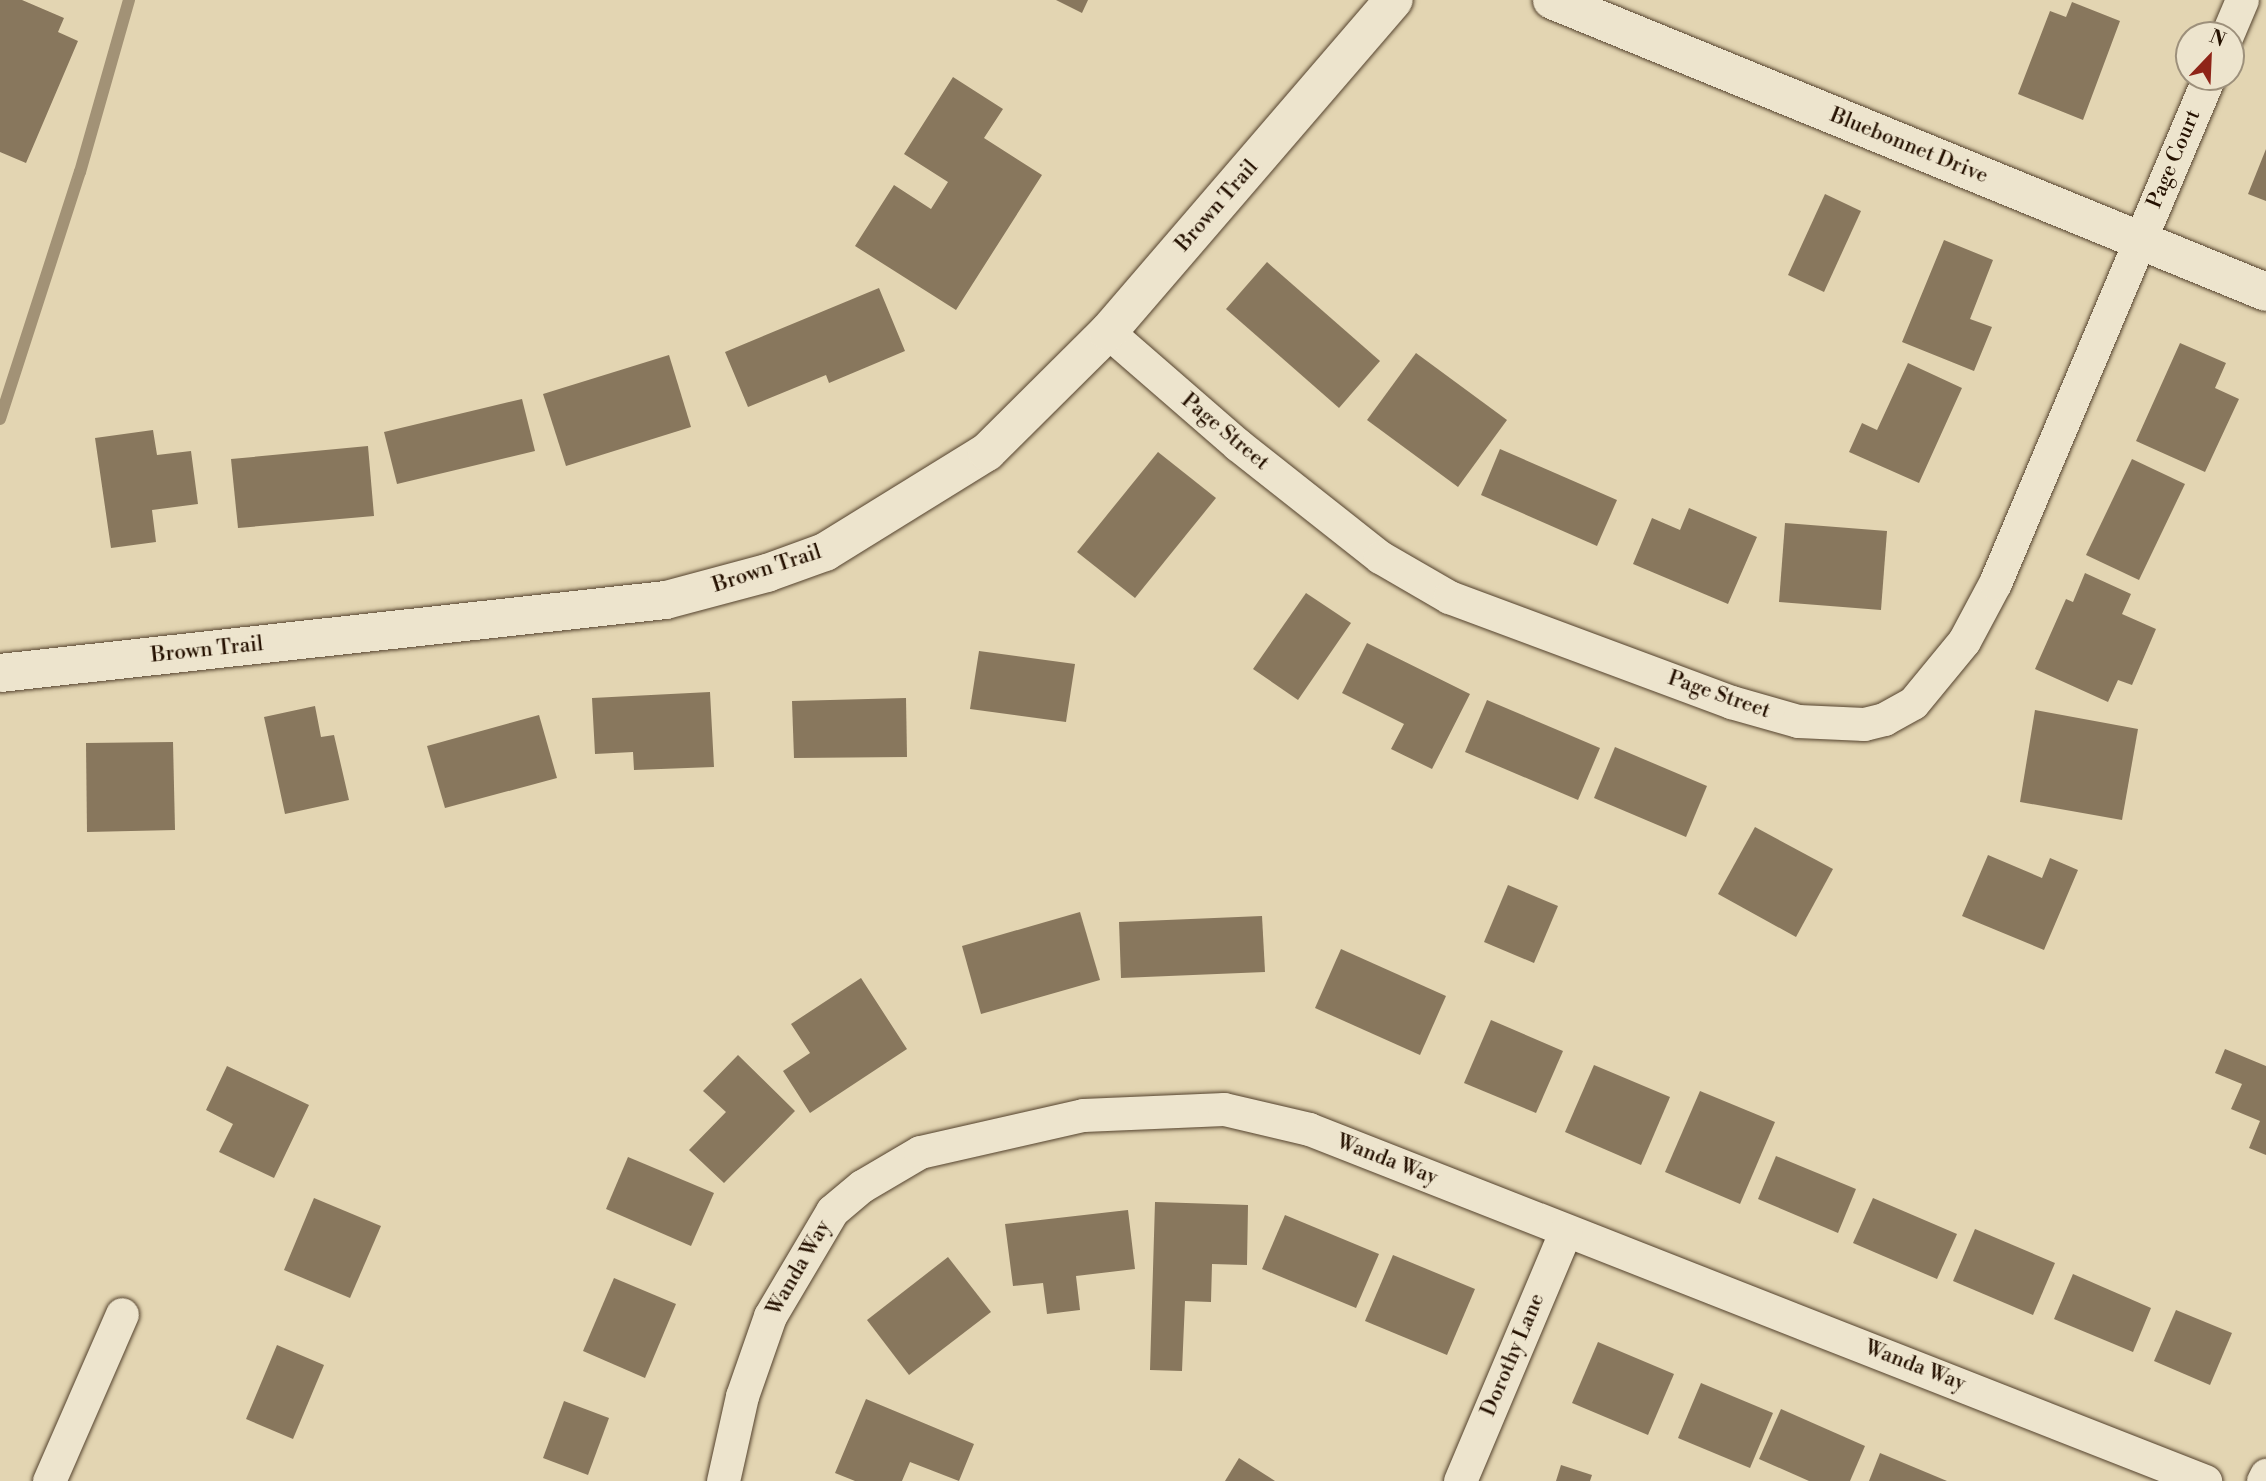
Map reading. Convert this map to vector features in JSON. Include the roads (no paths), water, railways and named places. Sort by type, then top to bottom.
[{"type":"main road","name":"Brown Trail","points":[[0,673],[666,600],[767,573],[825,552],[987,452],[1108,332],[1394,0]]},
{"type":"main road","name":"Bluebonnet Drive","points":[[1552,0],[2266,292]]},
{"type":"street","points":[[2233,21],[2242,0]]},
{"type":"street","name":"Page Court","points":[[2139,240],[2203,91]]},
{"type":"street","name":"Page Street","points":[[1108,332],[1238,445],[1380,557],[1449,597],[1731,702],[1798,721],[1864,724],[1913,703],[1964,641],[1995,583],[2139,240]]},
{"type":"street","name":"Wanda Way","points":[[723,1481],[743,1396],[770,1316],[825,1222],[862,1186],[920,1152],[1083,1115],[1224,1109],[1309,1129],[2205,1481]]},
{"type":"street","name":"Dorothy Lane","points":[[1460,1481],[1566,1230]]},
{"type":"street","points":[[49,1481],[122,1314]]},
{"type":"street","points":[[2263,1481],[2266,1475]]},
{"type":"waterway","points":[[0,419],[80,172],[129,0]]}]
